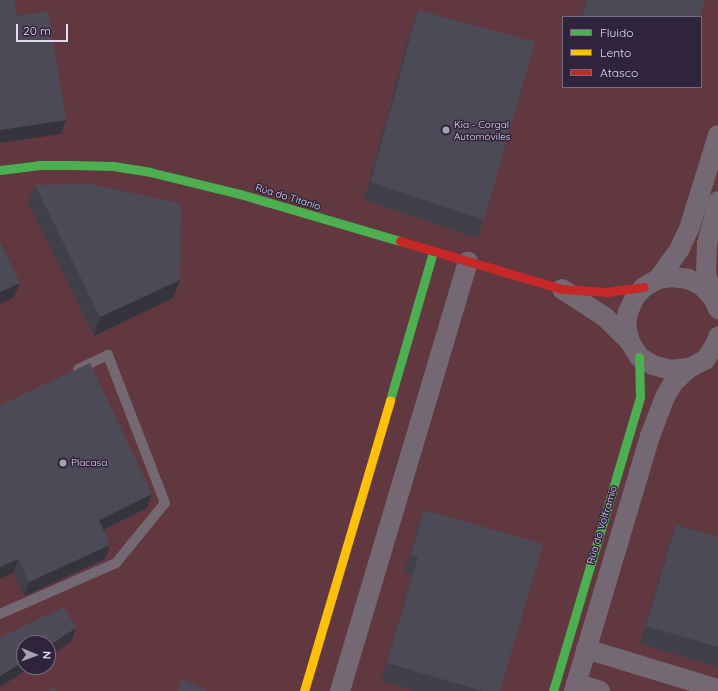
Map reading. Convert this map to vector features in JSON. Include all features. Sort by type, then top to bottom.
[{"type":"street","points":[[635,349],[626,326],[628,312],[635,297],[651,283],[679,250],[690,226],[718,135]]},
{"type":"street","name":"Rúa do Titanio","points":[[0,170],[38,165],[72,164],[113,166],[150,172],[240,194],[562,289],[607,292],[651,283]]},
{"type":"street","points":[[716,304],[706,273],[707,244],[718,201]]},
{"type":"street","points":[[304,691],[433,252]]},
{"type":"street","points":[[340,691],[468,262]]},
{"type":"street","points":[[651,283],[672,277],[688,279],[702,286],[716,304]]},
{"type":"street","points":[[562,289],[605,317],[653,366],[670,370],[704,361]]},
{"type":"street","name":"Rúa do Volframio","points":[[575,687],[650,436],[665,397],[673,384],[704,361],[715,345],[718,337]]},
{"type":"street","name":"Rúa do Volframio","points":[[553,691],[640,397],[635,349]]},
{"type":"street","points":[[586,649],[718,689]]},
{"type":"street","points":[[575,687],[600,691]]},
{"type":"lane","points":[[0,614],[116,562],[165,503],[108,355],[72,372]]},
{"type":"shaded area","points":[[0,0],[718,0],[718,691],[0,691]]},
{"type":"building","points":[[0,0],[14,0],[17,16],[48,11],[66,120],[0,130]]},
{"type":"building","points":[[587,0],[705,0],[700,16],[583,16]]},
{"type":"building","name":"Kia - Corgal Automóviles","points":[[418,10],[535,42],[484,220],[371,182]]},
{"type":"building","points":[[89,184],[181,203],[180,280],[100,317],[35,185]]},
{"type":"building","points":[[0,242],[20,283],[0,292]]},
{"type":"building","name":"Placasa","points":[[90,363],[152,494],[99,520],[110,545],[29,582],[18,559],[0,567],[0,405]]},
{"type":"building","points":[[424,510],[543,544],[500,691],[483,691],[387,663],[418,557],[411,555]]},
{"type":"building","points":[[676,525],[718,537],[718,647],[646,626]]},
{"type":"building","points":[[64,607],[76,628],[56,641],[56,635],[16,635],[16,666],[0,676],[0,637]]},
{"type":"building","points":[[182,679],[208,691],[177,691]]},
{"type":"building","points":[[53,687],[57,691],[48,691]]},
{"type":"traffic: fast","points":[[0,170],[38,165],[72,165],[113,166],[150,172],[240,194],[400,241]]},
{"type":"traffic: fast","points":[[390,400],[433,252]]},
{"type":"traffic: fast","points":[[553,691],[640,397],[639,357]]},
{"type":"traffic: slow","points":[[304,691],[390,400]]},
{"type":"traffic: jam","points":[[400,241],[562,289],[607,292],[644,287]]},
{"type":"place","name":"Kia - Corgal Automóviles","points":[[446,130]]},
{"type":"place","name":"Placasa","points":[[63,463]]}]
